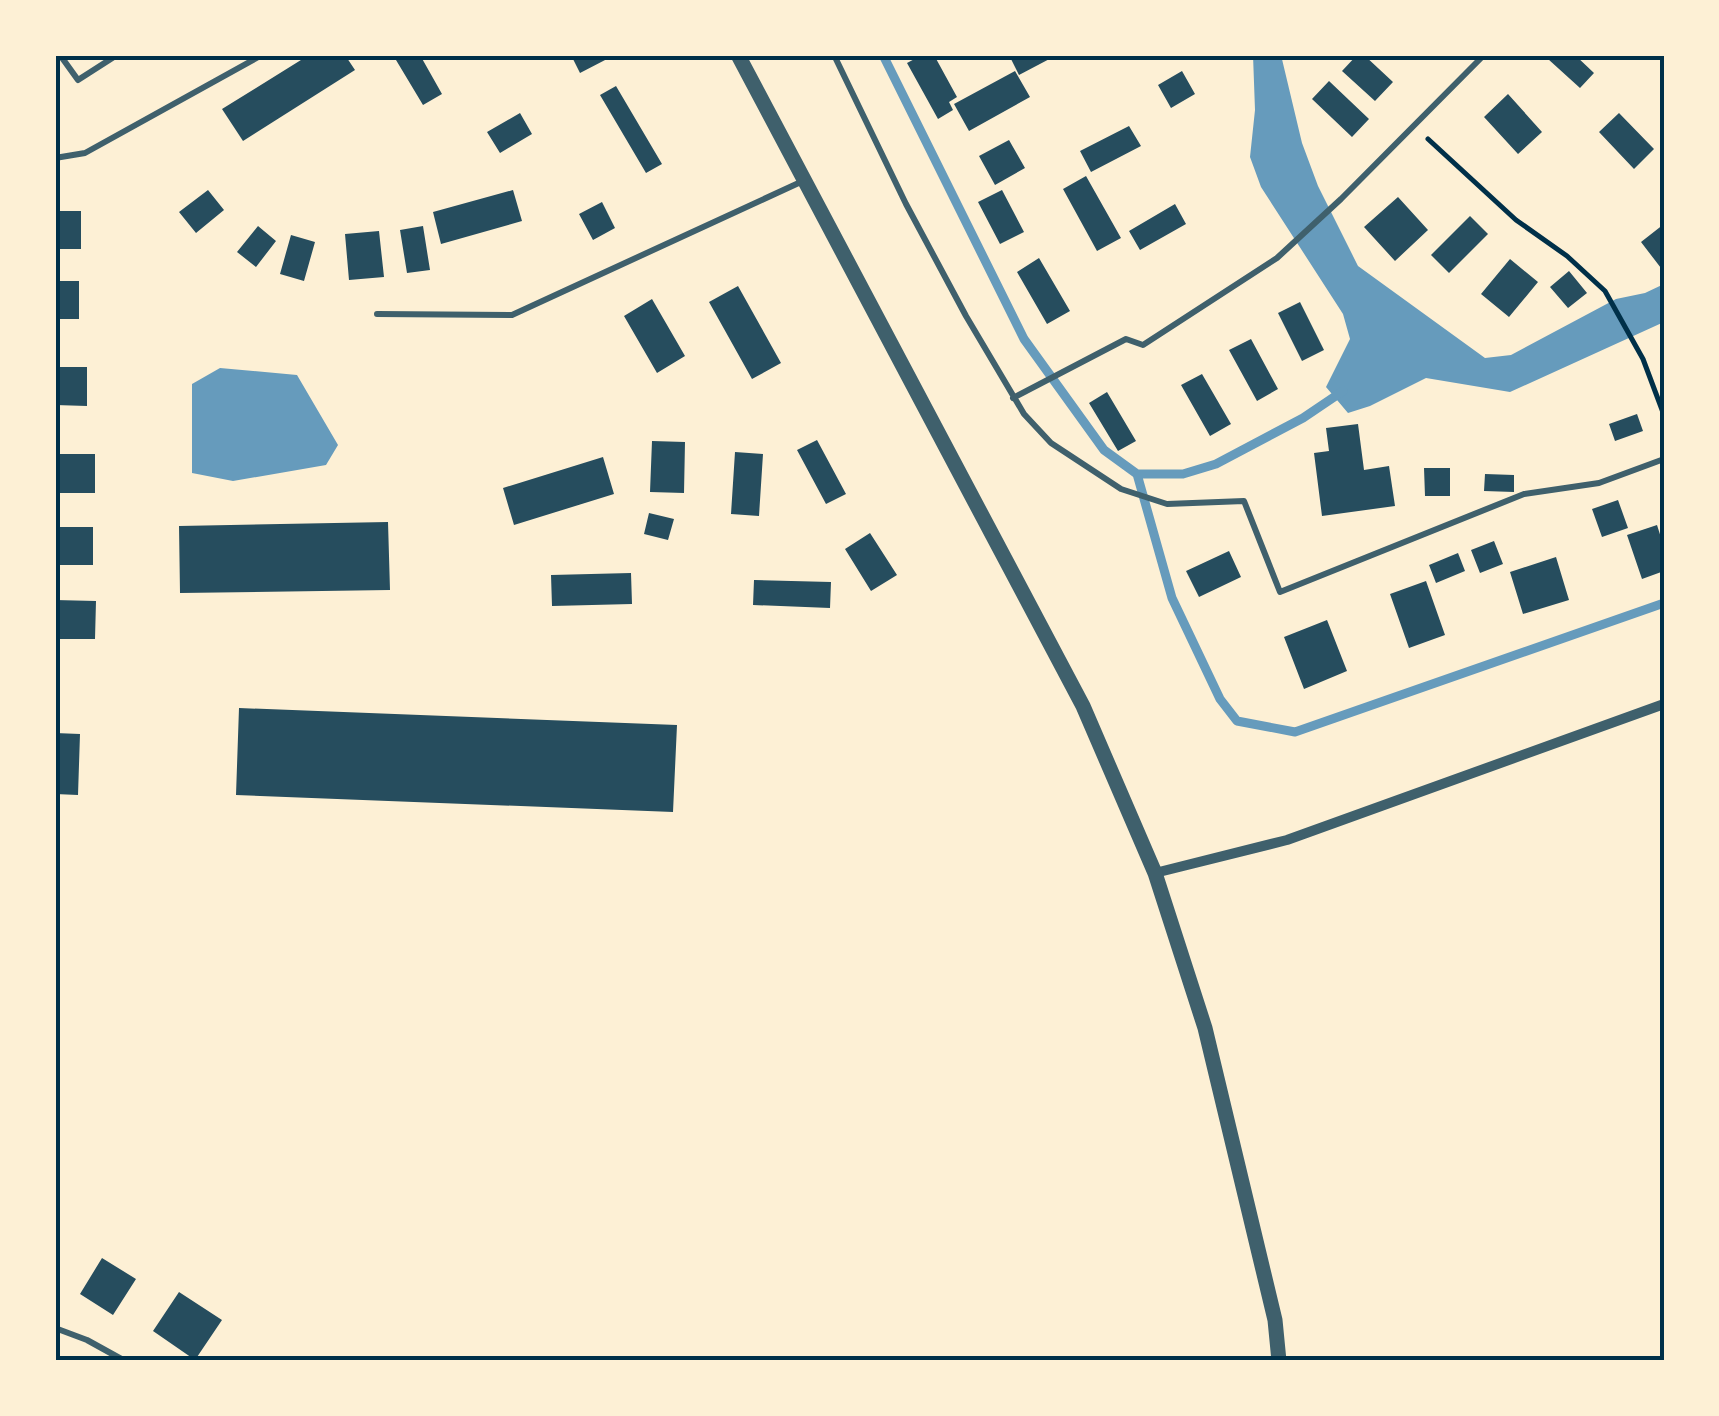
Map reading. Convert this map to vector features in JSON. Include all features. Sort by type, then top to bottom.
[{"type":"street","points":[[738,55],[1082,706],[1156,873],[1205,1028],[1275,1320],[1279,1361]]},
{"type":"street","points":[[1156,873],[1287,840],[1664,704]]},
{"type":"lane","points":[[60,55],[78,80],[117,55]]},
{"type":"lane","points":[[55,158],[85,154],[262,55]]},
{"type":"lane","points":[[834,55],[906,204],[1024,414],[1051,443],[1121,489],[1167,504],[1244,501],[1280,592],[1524,494],[1599,484],[1664,459]]},
{"type":"lane","points":[[1014,398],[1126,339],[1143,345],[1277,258],[1484,55]]},
{"type":"lane","points":[[376,314],[512,315],[804,180]]},
{"type":"lane","points":[[55,1328],[124,1361]]},
{"type":"path","points":[[1413,126],[1516,220],[1567,256],[1605,291],[1636,347],[1664,415]]},
{"type":"water","points":[[1253,55],[1281,55],[1302,143],[1318,186],[1358,266],[1485,358],[1511,355],[1616,299],[1664,284],[1664,322],[1510,392],[1426,378],[1348,413],[1326,387],[1350,339],[1343,314],[1261,187],[1250,157],[1255,110]]},
{"type":"water","points":[[220,368],[297,375],[338,445],[326,465],[233,481],[192,473],[192,384]]},
{"type":"building","points":[[309,55],[345,55],[355,70],[243,141],[222,109]]},
{"type":"building","points":[[393,55],[420,55],[442,94],[423,105]]},
{"type":"building","points":[[571,55],[605,55],[607,59],[580,73]]},
{"type":"building","points":[[922,55],[934,55],[957,97],[949,102],[953,110],[938,119],[907,63]]},
{"type":"building","points":[[1009,55],[1057,55],[1019,75]]},
{"type":"building","points":[[1357,55],[1364,55],[1393,82],[1375,101],[1342,71]]},
{"type":"building","points":[[1552,55],[1575,55],[1594,73],[1580,88],[1548,59]]},
{"type":"building","points":[[1015,71],[1030,97],[969,131],[954,104]]},
{"type":"building","points":[[1182,71],[1195,94],[1171,108],[1158,85]]},
{"type":"building","points":[[1329,81],[1369,119],[1352,137],[1312,99]]},
{"type":"building","points":[[616,86],[662,164],[646,173],[600,95]]},
{"type":"building","points":[[1508,94],[1542,132],[1518,154],[1484,117]]},
{"type":"building","points":[[520,113],[532,134],[500,153],[487,132]]},
{"type":"building","points":[[1619,113],[1654,149],[1634,169],[1599,132]]},
{"type":"building","points":[[1129,126],[1141,146],[1091,172],[1080,151]]},
{"type":"building","points":[[1009,140],[1025,168],[995,185],[979,156]]},
{"type":"building","points":[[1086,176],[1121,238],[1097,251],[1063,189]]},
{"type":"building","points":[[208,190],[224,210],[196,233],[179,212]]},
{"type":"building","points":[[513,190],[522,221],[441,244],[433,212]]},
{"type":"building","points":[[1002,190],[1024,232],[1000,244],[978,202]]},
{"type":"building","points":[[1398,197],[1428,230],[1395,261],[1364,227]]},
{"type":"building","points":[[602,202],[615,228],[593,240],[579,214]]},
{"type":"building","points":[[1175,204],[1186,224],[1140,250],[1129,231]]},
{"type":"building","points":[[55,211],[81,211],[81,249],[55,249]]},
{"type":"building","points":[[1470,216],[1488,234],[1449,273],[1431,255]]},
{"type":"building","points":[[1664,224],[1664,272],[1641,242]]},
{"type":"building","points":[[258,226],[276,241],[256,267],[237,252]]},
{"type":"building","points":[[423,226],[430,270],[407,273],[400,230]]},
{"type":"building","points":[[379,231],[384,277],[349,280],[345,234]]},
{"type":"building","points":[[291,235],[315,242],[304,281],[280,274]]},
{"type":"building","points":[[1039,258],[1070,311],[1047,324],[1017,272]]},
{"type":"building","points":[[1510,259],[1538,282],[1509,317],[1481,294]]},
{"type":"building","points":[[1569,271],[1587,293],[1568,308],[1550,287]]},
{"type":"building","points":[[55,281],[79,281],[79,319],[55,319]]},
{"type":"building","points":[[738,286],[781,363],[752,379],[709,302]]},
{"type":"building","points":[[652,299],[685,356],[657,373],[624,316]]},
{"type":"building","points":[[1300,302],[1324,350],[1302,361],[1278,313]]},
{"type":"building","points":[[1251,339],[1278,389],[1257,401],[1229,350]]},
{"type":"building","points":[[55,367],[87,367],[87,406],[55,405]]},
{"type":"building","points":[[1202,374],[1231,424],[1210,436],[1181,385]]},
{"type":"building","points":[[1107,392],[1136,441],[1118,451],[1089,403]]},
{"type":"building","points":[[1637,414],[1643,431],[1615,441],[1609,424]]},
{"type":"building","points":[[1358,424],[1364,470],[1389,466],[1395,506],[1322,516],[1314,453],[1329,451],[1326,428]]},
{"type":"building","points":[[817,440],[846,494],[826,504],[797,450]]},
{"type":"building","points":[[652,441],[685,442],[684,493],[650,492]]},
{"type":"building","points":[[735,452],[763,454],[759,516],[731,514]]},
{"type":"building","points":[[55,454],[95,454],[95,493],[55,493]]},
{"type":"building","points":[[603,457],[614,494],[514,525],[503,488]]},
{"type":"building","points":[[1424,468],[1450,468],[1450,496],[1425,496]]},
{"type":"building","points":[[1485,474],[1514,475],[1514,492],[1484,491]]},
{"type":"building","points":[[1618,500],[1628,528],[1602,537],[1592,509]]},
{"type":"building","points":[[649,513],[674,519],[668,540],[644,534]]},
{"type":"building","points":[[388,522],[390,590],[180,593],[179,526]]},
{"type":"building","points":[[1657,525],[1664,547],[1664,571],[1642,579],[1627,535]]},
{"type":"building","points":[[55,527],[93,527],[93,565],[55,565]]},
{"type":"building","points":[[870,533],[897,575],[871,591],[845,549]]},
{"type":"building","points":[[1494,541],[1503,564],[1480,573],[1471,550]]},
{"type":"building","points":[[1229,551],[1241,577],[1199,597],[1186,571]]},
{"type":"building","points":[[1458,553],[1465,571],[1436,583],[1429,565]]},
{"type":"building","points":[[1556,557],[1569,600],[1523,614],[1510,572]]},
{"type":"building","points":[[631,573],[632,604],[552,606],[551,575]]},
{"type":"building","points":[[754,580],[831,582],[830,608],[753,605]]},
{"type":"building","points":[[1426,581],[1445,635],[1409,648],[1390,594]]},
{"type":"building","points":[[55,600],[96,601],[95,639],[55,639]]},
{"type":"building","points":[[1327,620],[1347,671],[1304,689],[1284,637]]},
{"type":"building","points":[[239,708],[677,725],[673,812],[236,795]]},
{"type":"building","points":[[55,733],[80,734],[78,795],[55,794]]},
{"type":"building","points":[[102,1258],[136,1279],[113,1315],[80,1294]]},
{"type":"building","points":[[179,1292],[222,1320],[195,1360],[153,1331]]},
{"type":"waterway","points":[[883,55],[1024,339],[1104,450],[1137,474],[1172,598],[1220,699],[1237,721],[1295,732],[1664,603]]},
{"type":"waterway","points":[[1137,474],[1183,474],[1216,464],[1303,418],[1343,391]]}]
